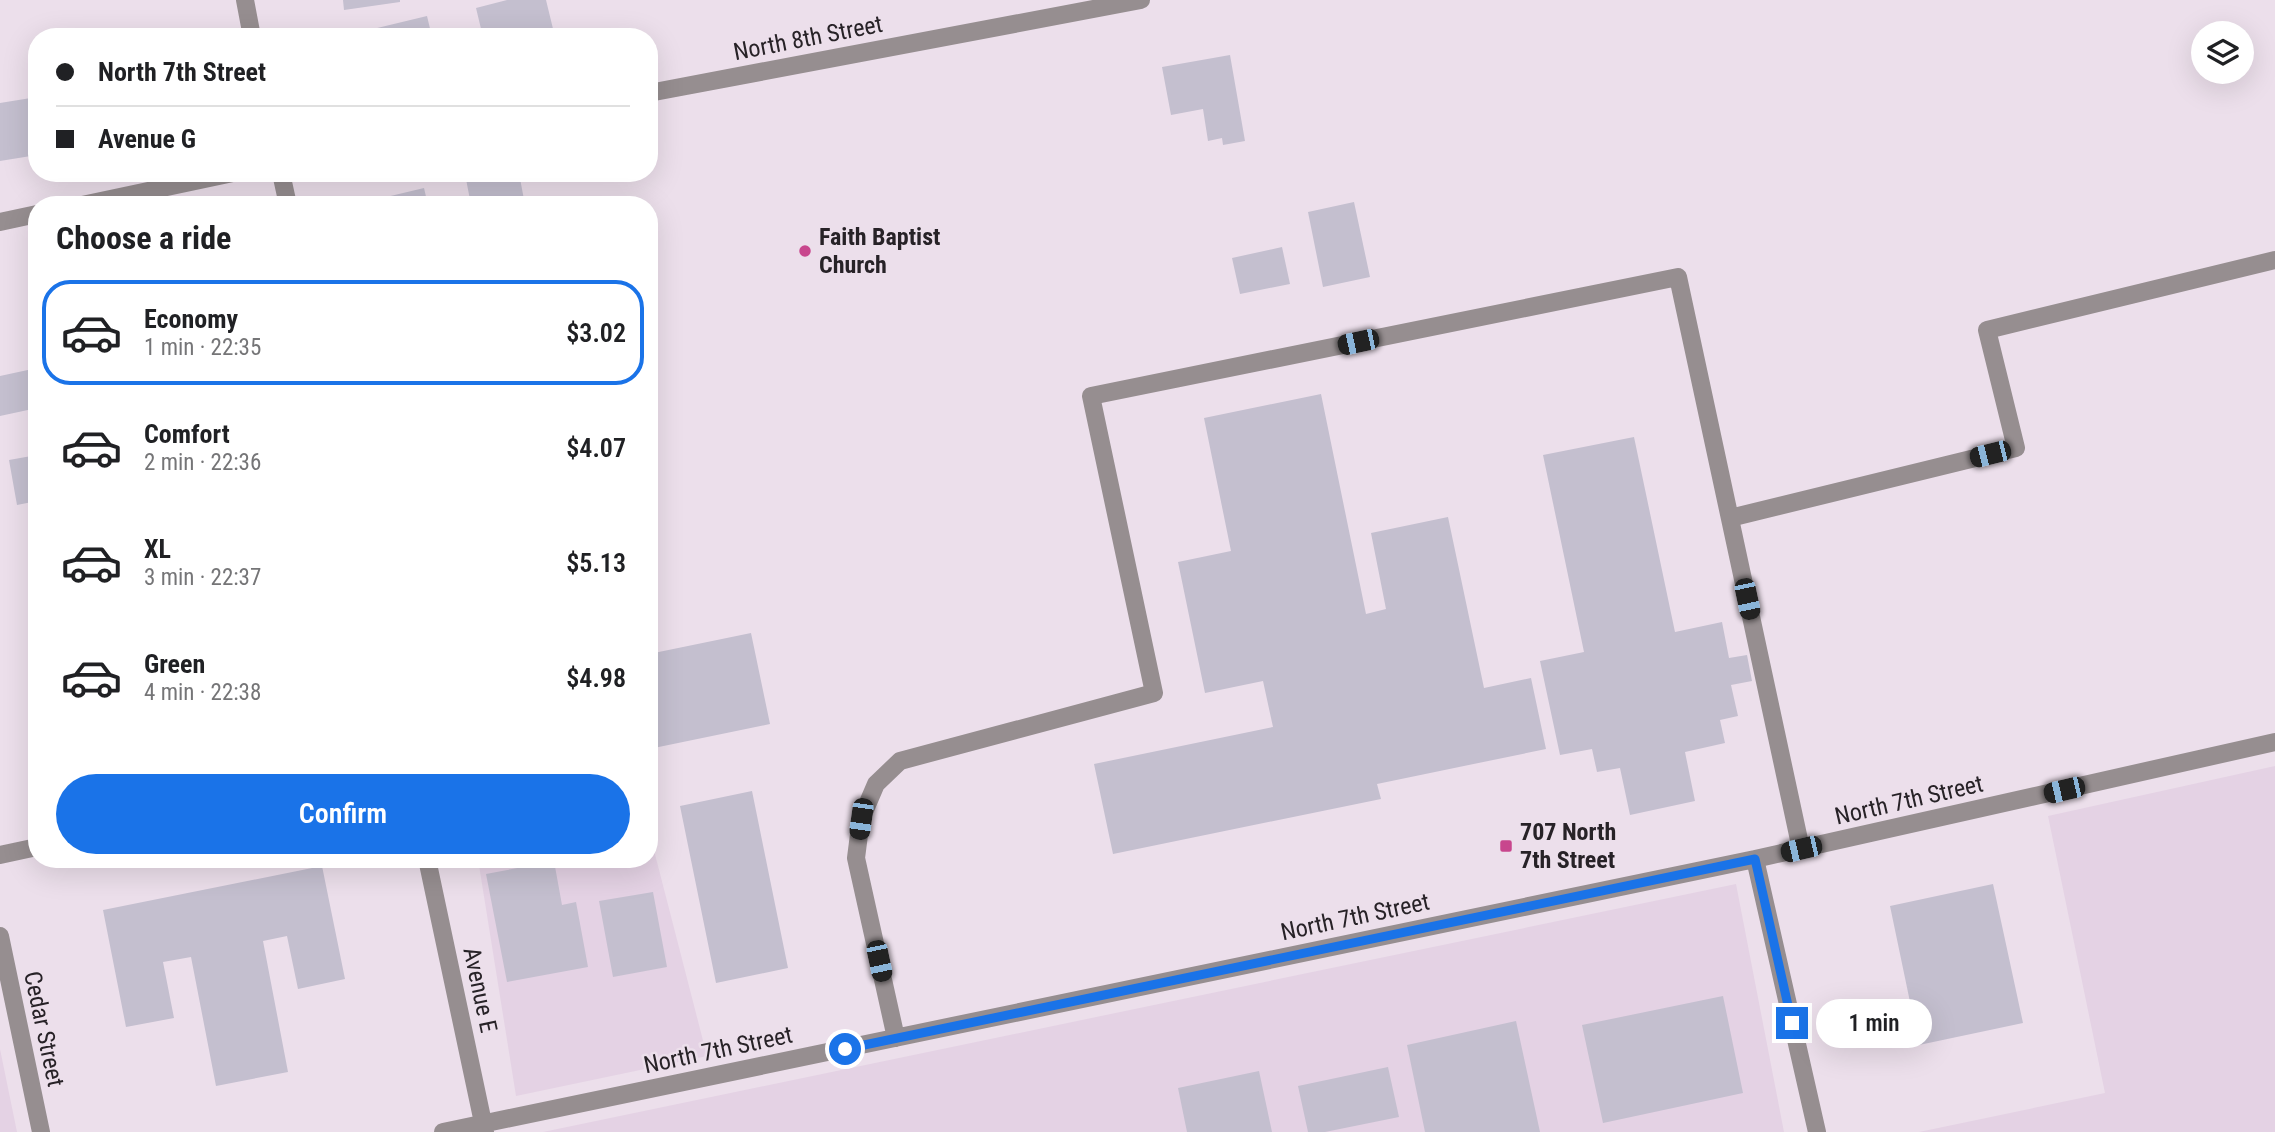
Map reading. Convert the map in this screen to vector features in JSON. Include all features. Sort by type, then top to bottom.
[{"type":"street","points":[[245,0],[250,28]]},
{"type":"street","name":"North 8th Street","points":[[658,91],[1141,0]]},
{"type":"street","points":[[124,196],[191,182]]},
{"type":"street","points":[[0,222],[28,216]]},
{"type":"street","points":[[1730,518],[2016,448],[1987,330],[2275,260]]},
{"type":"street","points":[[896,1038],[856,858],[861,819],[876,784],[901,761],[1154,693],[1091,396],[1678,277],[1801,849]]},
{"type":"street","name":"North 7th Street","points":[[443,1132],[485,1128],[896,1038],[1755,859],[2275,742]]},
{"type":"street","points":[[0,855],[28,850]]},
{"type":"street","points":[[1755,859],[1817,1132]]},
{"type":"street","name":"Avenue E","points":[[428,868],[485,1128]]},
{"type":"street","name":"Cedar Street","points":[[0,936],[41,1132]]},
{"type":"shaded area","points":[[2275,766],[2275,1132],[1919,1132],[2105,1093],[2048,816]]},
{"type":"shaded area","points":[[658,866],[707,1056],[516,1096],[479,868]]},
{"type":"shaded area","points":[[1736,884],[1784,1132],[543,1132]]},
{"type":"shaded area","points":[[0,1049],[17,1132],[0,1132]]},
{"type":"building","points":[[343,0],[400,0],[400,2],[344,10]]},
{"type":"building","points":[[507,0],[546,0],[553,28],[481,28],[476,8]]},
{"type":"building","points":[[427,16],[430,28],[377,28]]},
{"type":"building","points":[[1230,55],[1245,141],[1223,145],[1222,138],[1208,141],[1203,109],[1171,115],[1162,67]]},
{"type":"building","points":[[28,98],[28,156],[0,161],[0,103]]},
{"type":"building","points":[[467,182],[521,182],[523,196],[469,196]]},
{"type":"building","points":[[424,188],[426,196],[391,196]]},
{"type":"building","points":[[1354,202],[1370,277],[1323,287],[1308,212]]},
{"type":"building","points":[[1282,247],[1290,284],[1240,294],[1232,258]]},
{"type":"building","points":[[28,370],[28,410],[0,416],[0,376]]},
{"type":"building","points":[[1321,394],[1366,614],[1386,609],[1371,533],[1448,517],[1484,688],[1531,678],[1546,749],[1377,784],[1381,799],[1113,854],[1094,764],[1273,727],[1263,681],[1205,693],[1178,562],[1231,551],[1204,418]]},
{"type":"building","points":[[1634,437],[1675,632],[1722,622],[1729,658],[1747,655],[1752,681],[1731,685],[1738,716],[1720,720],[1725,743],[1685,752],[1695,801],[1630,815],[1620,768],[1597,772],[1592,749],[1560,755],[1540,661],[1584,652],[1543,455]]},
{"type":"building","points":[[28,457],[28,503],[17,505],[9,460]]},
{"type":"building","points":[[751,633],[770,724],[658,747],[658,652]]},
{"type":"building","points":[[752,791],[788,968],[716,983],[680,806]]},
{"type":"building","points":[[322,868],[345,979],[298,989],[287,936],[263,941],[288,1072],[216,1086],[191,957],[163,962],[174,1018],[126,1027],[103,910]]},
{"type":"building","points":[[517,868],[555,868],[562,905],[576,902],[588,967],[507,982],[486,874]]},
{"type":"building","points":[[1993,884],[2023,1023],[1919,1045],[1890,906]]},
{"type":"building","points":[[653,892],[667,967],[613,977],[599,901]]},
{"type":"building","points":[[1723,996],[1743,1093],[1603,1123],[1582,1025]]},
{"type":"building","points":[[1516,1021],[1540,1132],[1425,1132],[1407,1045]]},
{"type":"building","points":[[1388,1067],[1399,1117],[1325,1132],[1308,1132],[1298,1086]]},
{"type":"building","points":[[1259,1071],[1272,1132],[1187,1132],[1178,1088]]},
{"type":"place","name":"Faith Baptist Church","points":[[805,251]]},
{"type":"place","name":"707 North 7th Street","points":[[1506,846]]},
{"type":"route","points":[[845,1049],[1755,859],[1792,1023]]}]
